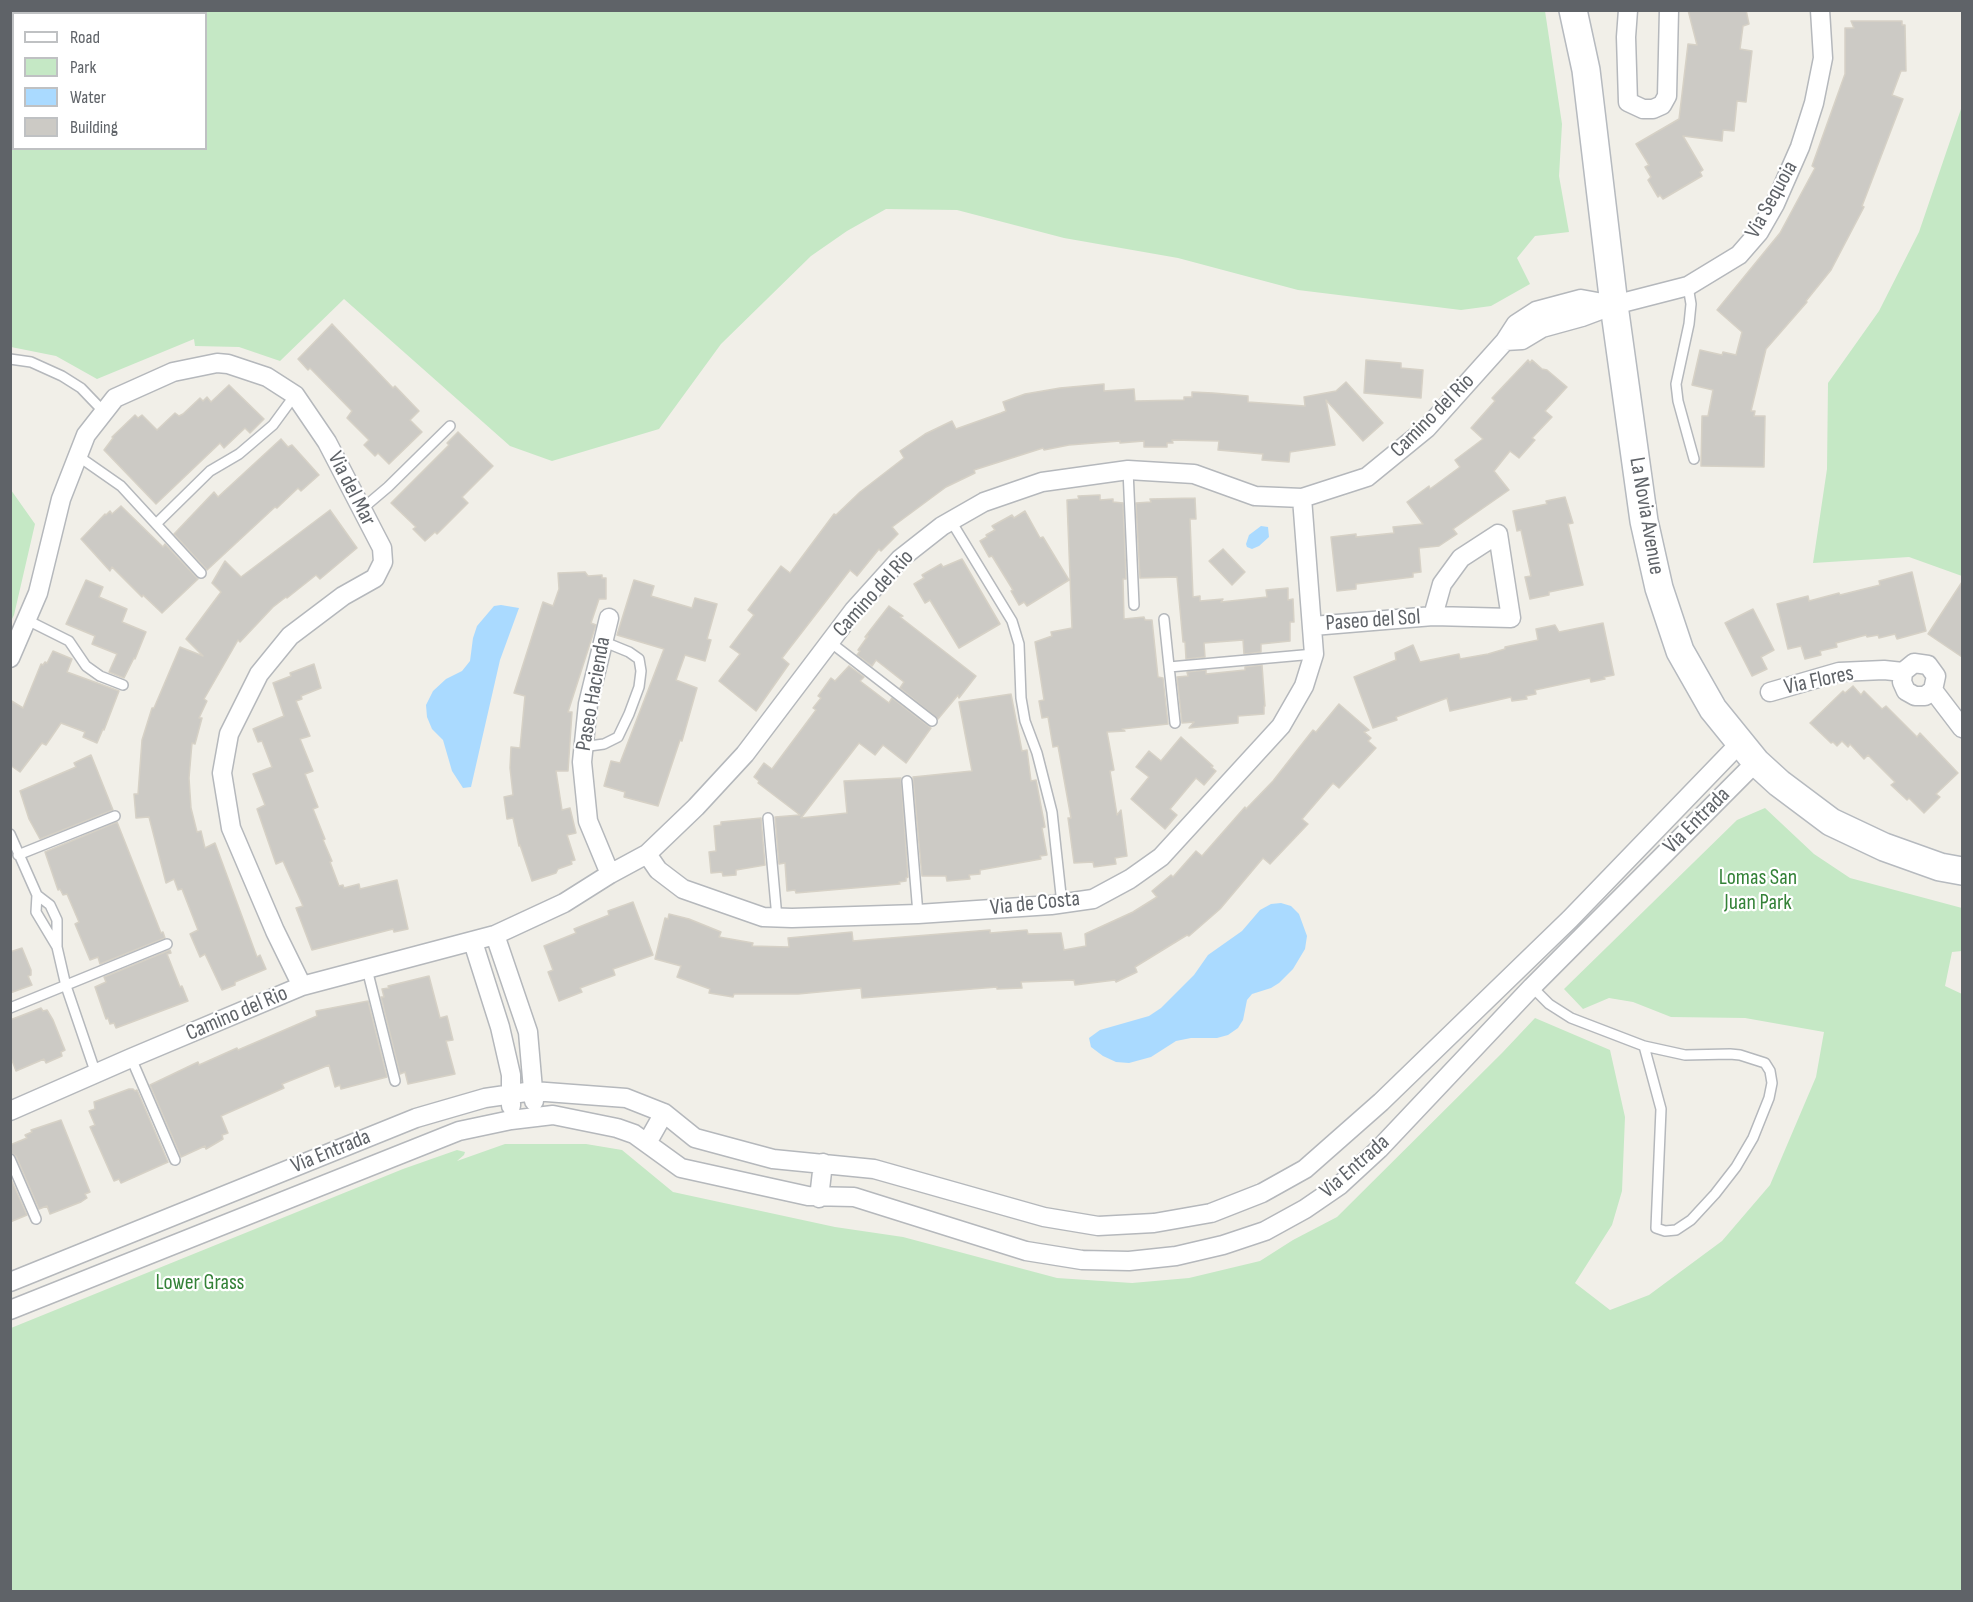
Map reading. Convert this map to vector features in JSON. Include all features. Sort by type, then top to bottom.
[{"type":"main road","name":"La Novia Avenue","points":[[1573,10],[1586,70],[1614,305],[1644,521],[1659,588],[1680,651],[1713,709],[1748,752],[1779,783],[1831,822],[1884,847],[1940,867],[1962,871]]},
{"type":"street","points":[[1629,10],[1626,38],[1628,102],[1643,110],[1662,105],[1667,96],[1669,10]]},
{"type":"street","name":"Via Sequoia","points":[[1614,305],[1688,286],[1739,255],[1759,232],[1775,204],[1800,147],[1814,103],[1823,58],[1820,10]]},
{"type":"street","name":"Camino del Rio","points":[[10,1111],[302,987],[495,935],[564,903],[646,854],[696,807],[745,754],[854,610],[900,559],[951,521],[984,501],[1042,483],[1128,470],[1194,474],[1255,496],[1302,498],[1367,477],[1427,428],[1505,341],[1522,340],[1539,320],[1582,317],[1614,305]]},
{"type":"street","name":"Via del Mar","points":[[10,658],[38,593],[61,499],[86,435],[115,399],[173,372],[217,363],[228,364],[267,377],[295,395],[327,442],[382,548],[383,562],[375,578],[343,596],[290,636],[259,674],[229,734],[222,773],[231,828],[275,931],[302,987]]},
{"type":"street","name":"Via de Costa","points":[[646,854],[658,870],[683,889],[762,917],[777,918],[918,914],[1062,904],[1093,899],[1130,879],[1161,857],[1281,726],[1304,686],[1314,654],[1302,498]]},
{"type":"street","name":"Paseo del Sol","points":[[1313,626],[1433,616],[1511,618],[1498,534],[1461,558],[1442,584],[1433,616]]},
{"type":"street","name":"Paseo Hacienda","points":[[609,618],[588,704],[582,747],[588,821],[610,874]]},
{"type":"street","name":"Via Flores","points":[[1770,692],[1839,672],[1884,670],[1904,672],[1914,663],[1928,665],[1936,676],[1933,690],[1962,728]]},
{"type":"street","points":[[1904,672],[1902,682],[1906,691],[1915,696],[1925,696],[1933,690]]},
{"type":"street","name":"Via Entrada","points":[[10,1282],[416,1118],[484,1098],[533,1090],[626,1098],[664,1113],[694,1138],[773,1159],[874,1169],[1044,1217],[1098,1226],[1154,1223],[1210,1213],[1262,1193],[1305,1169],[1381,1101],[1516,970],[1748,752]]},
{"type":"street","name":"Via Entrada","points":[[10,1310],[459,1131],[511,1120],[553,1115],[617,1128],[634,1134],[681,1168],[819,1197],[854,1197],[1026,1251],[1082,1260],[1129,1261],[1176,1256],[1223,1245],[1265,1230],[1305,1209],[1340,1185],[1379,1149],[1748,752]]},
{"type":"street","points":[[495,935],[528,1032],[536,1118]]},
{"type":"street","points":[[473,942],[500,1027],[511,1075],[511,1120]]},
{"type":"street","points":[[1516,970],[1532,987]]},
{"type":"street","points":[[647,1143],[664,1113]]},
{"type":"street","points":[[819,1197],[823,1163]]},
{"type":"lane","points":[[1688,286],[1691,304],[1689,324],[1676,384],[1678,401],[1694,459]]},
{"type":"lane","points":[[10,359],[30,362],[62,376],[81,388],[104,412]]},
{"type":"lane","points":[[156,524],[210,471],[239,454],[273,425],[295,395]]},
{"type":"lane","points":[[362,509],[388,487],[450,426]]},
{"type":"lane","points":[[78,456],[121,486],[201,573]]},
{"type":"lane","points":[[1128,470],[1134,605]]},
{"type":"lane","points":[[951,521],[1012,621],[1019,644],[1021,698],[1025,721],[1037,753],[1052,812],[1062,904]]},
{"type":"lane","points":[[1164,619],[1175,723]]},
{"type":"lane","points":[[27,620],[69,641],[86,666],[100,676],[123,685]]},
{"type":"lane","points":[[582,747],[604,744],[618,736],[639,687],[641,671],[639,659],[629,652],[602,641]]},
{"type":"lane","points":[[830,642],[932,721]]},
{"type":"lane","points":[[1169,667],[1314,654]]},
{"type":"lane","points":[[907,781],[918,914]]},
{"type":"lane","points":[[18,855],[115,816]]},
{"type":"lane","points":[[768,818],[777,918]]},
{"type":"lane","points":[[12,840],[37,895],[50,905],[57,920],[57,947],[66,986],[96,1074]]},
{"type":"lane","points":[[37,895],[36,912],[57,947]]},
{"type":"lane","points":[[10,1008],[167,944]]},
{"type":"lane","points":[[367,969],[395,1081]]},
{"type":"lane","points":[[1532,987],[1549,1004],[1572,1018],[1644,1046],[1685,1055],[1730,1054],[1758,1059],[1765,1063],[1770,1071],[1772,1083],[1769,1098],[1753,1138],[1736,1167],[1691,1220],[1676,1230],[1665,1231],[1656,1228],[1661,1109],[1644,1046]]},
{"type":"lane","points":[[131,1058],[175,1160]]},
{"type":"lane","points":[[10,1159],[36,1219]]},
{"type":"green space","points":[[10,11],[1545,11],[1562,124],[1559,176],[1569,232],[1535,236],[1517,258],[1530,284],[1491,306],[1461,310],[1298,290],[1178,258],[1064,238],[957,210],[886,209],[847,231],[811,256],[721,344],[659,429],[552,461],[510,446],[344,299],[280,361],[239,347],[195,346],[194,339],[97,379],[56,356],[11,347]]},
{"type":"green space","points":[[1962,106],[1962,576],[1909,557],[1813,563],[1827,469],[1828,383],[1879,311],[1919,232]]},
{"type":"green space","points":[[11,490],[35,524],[11,621]]},
{"type":"green space","points":[[1765,808],[1814,854],[1850,878],[1962,908],[1962,951],[1952,952],[1945,986],[1962,994],[1962,1591],[11,1591],[11,1328],[403,1169],[457,1150],[465,1152],[457,1161],[505,1144],[586,1144],[622,1150],[673,1192],[835,1227],[903,1237],[1057,1278],[1132,1283],[1189,1278],[1260,1261],[1293,1240],[1337,1217],[1535,1018],[1610,1050],[1625,1117],[1622,1191],[1612,1225],[1575,1283],[1610,1310],[1649,1295],[1722,1241],[1770,1185],[1816,1077],[1824,1032],[1745,1018],[1671,1017],[1633,1002],[1609,998],[1583,1009],[1564,989],[1737,820]]},
{"type":"water","points":[[1261,526],[1268,527],[1269,537],[1259,546],[1252,549],[1247,547],[1249,535]]},
{"type":"water","points":[[494,606],[519,608],[500,660],[471,787],[463,788],[452,771],[443,740],[432,729],[427,717],[426,705],[433,691],[446,679],[462,671],[470,661],[477,626]]},
{"type":"water","points":[[1281,903],[1291,906],[1299,914],[1307,936],[1305,949],[1293,969],[1279,983],[1252,994],[1247,1000],[1243,1020],[1238,1028],[1228,1035],[1217,1038],[1191,1038],[1176,1041],[1151,1057],[1129,1063],[1116,1062],[1091,1047],[1089,1038],[1100,1030],[1149,1016],[1161,1008],[1194,975],[1208,955],[1242,931],[1260,910],[1271,904]]},
{"type":"building","points":[[1688,10],[1746,10],[1749,24],[1743,26],[1740,49],[1752,51],[1746,102],[1737,101],[1734,131],[1723,130],[1722,141],[1683,136],[1703,170],[1700,172],[1702,176],[1663,199],[1660,195],[1658,197],[1648,180],[1651,177],[1645,167],[1649,165],[1636,144],[1679,119],[1688,44],[1697,45]]},
{"type":"building","points":[[1851,21],[1902,21],[1902,25],[1905,25],[1906,71],[1901,71],[1892,95],[1903,99],[1862,206],[1864,207],[1831,270],[1766,349],[1751,411],[1755,411],[1754,416],[1765,416],[1764,467],[1701,466],[1702,416],[1708,416],[1713,390],[1692,385],[1700,350],[1722,355],[1723,352],[1736,355],[1742,332],[1717,310],[1780,233],[1815,168],[1812,166],[1845,74],[1845,28],[1854,28]]},
{"type":"building","points":[[332,324],[393,388],[395,386],[419,411],[410,420],[422,432],[389,464],[378,453],[375,456],[364,445],[369,440],[347,418],[352,411],[310,368],[308,370],[298,359]]},
{"type":"building","points":[[1366,360],[1401,363],[1401,368],[1423,370],[1421,398],[1364,393]]},
{"type":"building","points":[[1528,360],[1530,363],[1532,360],[1542,369],[1547,370],[1567,387],[1545,411],[1552,417],[1532,438],[1535,440],[1519,458],[1510,451],[1494,471],[1509,490],[1453,529],[1457,534],[1439,546],[1419,548],[1421,572],[1413,573],[1413,577],[1356,584],[1356,589],[1337,591],[1331,537],[1394,533],[1393,527],[1423,524],[1407,502],[1429,486],[1430,489],[1460,467],[1455,460],[1483,439],[1471,428],[1495,401],[1492,398]]},
{"type":"building","points":[[1346,382],[1383,423],[1363,441],[1326,400],[1335,445],[1290,452],[1289,462],[1262,460],[1263,454],[1218,450],[1219,441],[1172,440],[1173,443],[1167,443],[1167,447],[1144,447],[1144,441],[1120,443],[1120,441],[1069,445],[1044,450],[1043,448],[974,470],[975,473],[946,487],[892,527],[898,534],[881,551],[879,549],[857,576],[850,570],[782,658],[789,664],[756,711],[719,681],[740,654],[730,647],[754,615],[748,610],[781,566],[790,573],[834,514],[836,515],[860,492],[904,458],[900,451],[925,434],[952,421],[956,429],[1006,411],[1003,402],[1025,394],[1060,388],[1104,384],[1104,391],[1134,389],[1135,401],[1184,400],[1184,397],[1192,397],[1192,392],[1248,396],[1248,402],[1305,406],[1304,397],[1336,391]]},
{"type":"building","points":[[229,385],[264,419],[250,433],[245,428],[224,448],[220,443],[156,504],[104,450],[112,437],[135,415],[138,418],[142,415],[157,430],[175,413],[179,416],[183,414],[200,398],[203,401],[207,397],[211,402]]},
{"type":"building","points":[[458,432],[493,466],[462,497],[468,503],[437,534],[435,532],[425,541],[413,529],[416,527],[391,503],[449,445],[447,443]]},
{"type":"building","points":[[281,439],[288,447],[292,445],[319,475],[301,491],[298,488],[277,508],[275,507],[207,570],[174,534],[214,492],[218,497]]},
{"type":"building","points":[[1100,495],[1100,500],[1113,499],[1113,502],[1123,503],[1126,579],[1123,579],[1124,619],[1144,617],[1145,620],[1152,620],[1158,677],[1163,678],[1168,724],[1107,732],[1114,770],[1110,771],[1117,815],[1121,810],[1127,856],[1115,858],[1116,864],[1094,867],[1093,862],[1074,863],[1068,818],[1071,818],[1058,746],[1053,747],[1048,717],[1042,718],[1039,701],[1044,700],[1035,642],[1052,636],[1051,632],[1072,628],[1067,500],[1079,499],[1078,496]]},
{"type":"building","points":[[1565,497],[1573,523],[1568,524],[1583,585],[1549,592],[1549,595],[1530,599],[1525,577],[1531,576],[1521,530],[1517,531],[1513,511],[1547,504],[1546,501]]},
{"type":"building","points":[[1195,498],[1196,519],[1190,519],[1193,597],[1200,596],[1200,601],[1223,599],[1221,602],[1267,597],[1266,590],[1288,588],[1288,600],[1293,599],[1294,622],[1290,622],[1290,641],[1261,644],[1261,652],[1244,654],[1243,640],[1204,643],[1205,657],[1186,659],[1177,577],[1140,578],[1136,503],[1151,502],[1150,499]]},
{"type":"building","points":[[121,506],[163,547],[165,544],[198,579],[162,613],[112,567],[110,571],[81,539],[105,514],[110,511],[112,514]]},
{"type":"building","points":[[330,510],[357,548],[320,579],[316,575],[273,607],[240,642],[238,640],[204,699],[207,701],[199,718],[202,718],[195,744],[192,743],[189,778],[191,808],[197,832],[201,831],[205,848],[215,843],[257,957],[260,955],[266,969],[222,990],[205,954],[200,957],[190,934],[198,930],[182,889],[178,890],[174,879],[166,883],[149,817],[136,818],[134,794],[138,794],[142,740],[152,708],[154,708],[180,647],[203,656],[186,639],[221,592],[212,583],[225,561],[241,577]]},
{"type":"building","points":[[1025,511],[1040,538],[1043,537],[1069,580],[1027,606],[1024,602],[1019,605],[1011,591],[1013,590],[980,541],[995,530],[992,526],[1012,515],[1014,518]]},
{"type":"building","points":[[1223,549],[1245,572],[1232,585],[1209,561]]},
{"type":"building","points":[[962,559],[1000,624],[959,648],[930,600],[925,603],[914,584],[924,578],[922,575],[941,564],[943,567]]},
{"type":"building","points":[[585,572],[588,576],[602,575],[602,578],[606,578],[606,599],[599,599],[591,623],[596,625],[568,712],[572,712],[568,771],[556,771],[562,810],[570,808],[576,833],[567,835],[575,860],[571,861],[572,864],[558,869],[556,873],[532,881],[519,846],[513,818],[507,819],[504,797],[513,795],[510,768],[511,747],[520,748],[525,696],[514,693],[543,602],[553,606],[559,589],[558,573]]},
{"type":"building","points":[[1912,572],[1926,631],[1897,639],[1895,634],[1879,638],[1878,635],[1867,637],[1866,635],[1836,643],[1837,647],[1820,651],[1821,655],[1805,659],[1801,646],[1788,649],[1777,604],[1808,596],[1809,601],[1839,593],[1840,595],[1880,585],[1879,581]]},
{"type":"building","points":[[86,580],[103,587],[99,597],[127,609],[122,622],[146,632],[124,678],[109,672],[117,654],[92,644],[95,636],[66,624]]},
{"type":"building","points":[[634,580],[654,586],[651,596],[692,608],[695,598],[717,604],[707,639],[711,640],[705,661],[685,655],[676,680],[697,688],[682,741],[680,740],[658,806],[624,797],[625,792],[604,786],[611,761],[620,763],[664,649],[617,635]]},
{"type":"building","points":[[1962,582],[1962,657],[1928,634]]},
{"type":"building","points":[[889,606],[976,676],[959,698],[958,695],[938,719],[900,688],[904,682],[876,660],[872,666],[857,655],[868,636],[865,637]]},
{"type":"building","points":[[1753,609],[1774,650],[1761,657],[1767,669],[1752,676],[1725,623]]},
{"type":"building","points":[[1603,623],[1614,675],[1591,682],[1590,678],[1535,690],[1536,694],[1526,696],[1527,699],[1512,701],[1511,697],[1450,711],[1447,698],[1373,728],[1354,677],[1396,660],[1395,653],[1413,645],[1420,662],[1459,654],[1460,659],[1538,640],[1536,629],[1555,625],[1559,632]]},
{"type":"building","points":[[53,651],[72,659],[67,672],[119,691],[97,743],[83,737],[85,732],[61,723],[46,745],[42,743],[20,772],[10,765],[10,700],[23,708],[41,664],[47,663]]},
{"type":"building","points":[[314,664],[321,688],[301,696],[302,699],[296,701],[310,736],[300,739],[313,771],[305,774],[318,807],[313,809],[325,839],[323,840],[332,861],[330,862],[339,886],[343,885],[344,888],[359,884],[360,889],[397,880],[408,929],[394,932],[393,929],[312,950],[296,908],[303,906],[283,861],[276,864],[257,809],[265,805],[253,774],[272,767],[262,741],[258,742],[253,729],[284,716],[273,683],[291,676],[290,673]]},
{"type":"building","points":[[1262,665],[1264,714],[1238,716],[1238,723],[1189,728],[1194,722],[1182,723],[1177,677],[1188,676],[1187,672],[1206,670],[1206,674],[1245,670],[1245,667]]},
{"type":"building","points":[[849,666],[864,677],[860,681],[889,703],[892,698],[931,728],[906,763],[883,745],[875,755],[859,743],[801,818],[847,813],[844,781],[901,778],[908,877],[906,881],[899,882],[900,884],[796,893],[795,890],[787,891],[785,863],[779,864],[775,817],[800,815],[758,783],[759,781],[754,777],[764,763],[772,769],[816,710],[813,708],[821,698],[818,696],[831,678],[835,681]]},
{"type":"building","points":[[1853,686],[1861,695],[1864,691],[1882,709],[1886,706],[1917,737],[1920,733],[1958,773],[1936,794],[1940,797],[1924,813],[1891,785],[1895,782],[1868,755],[1864,759],[1850,744],[1848,747],[1842,741],[1837,746],[1831,743],[1810,723],[1843,691],[1845,693]]},
{"type":"building","points":[[1011,694],[1022,751],[1027,750],[1031,781],[1036,780],[1045,827],[1042,828],[1047,855],[1040,856],[1041,859],[980,870],[980,874],[969,875],[970,879],[947,881],[946,876],[922,876],[913,777],[972,771],[959,702]]},
{"type":"building","points":[[1339,704],[1369,730],[1364,732],[1371,738],[1368,741],[1376,748],[1339,788],[1333,783],[1302,819],[1308,824],[1270,864],[1263,858],[1220,909],[1189,936],[1187,935],[1135,967],[1137,972],[1116,982],[1115,980],[1075,985],[1074,980],[1021,982],[1022,988],[997,989],[997,987],[862,998],[861,988],[798,994],[734,994],[733,997],[709,993],[710,989],[677,977],[681,966],[655,959],[665,918],[668,919],[669,914],[689,919],[721,932],[719,937],[753,943],[752,946],[789,947],[788,938],[852,932],[853,941],[990,930],[990,933],[1027,930],[1028,934],[1061,933],[1064,950],[1086,946],[1085,934],[1133,912],[1157,897],[1152,891],[1171,875],[1173,877],[1196,851],[1202,856],[1245,807],[1246,809],[1273,781],[1313,730],[1316,732]]},
{"type":"building","points":[[1181,737],[1216,771],[1204,785],[1196,778],[1170,809],[1177,815],[1165,829],[1131,799],[1149,777],[1136,767],[1149,751],[1161,761]]},
{"type":"building","points":[[91,755],[113,810],[40,839],[29,819],[20,791],[76,767],[74,763]]},
{"type":"building","points":[[761,818],[765,865],[736,870],[736,875],[723,876],[722,872],[711,873],[709,852],[716,851],[714,826],[721,825],[721,822]]},
{"type":"building","points":[[117,822],[165,938],[100,964],[98,957],[90,960],[75,924],[79,922],[67,894],[63,895],[60,889],[58,890],[45,852]]},
{"type":"building","points":[[633,902],[653,955],[613,969],[615,975],[580,988],[582,992],[559,1001],[548,972],[553,970],[544,946],[576,933],[574,929],[609,915],[608,911]]},
{"type":"building","points":[[22,948],[31,970],[31,975],[28,976],[32,985],[10,993],[10,952]]},
{"type":"building","points":[[170,950],[171,953],[167,954],[188,1001],[116,1028],[114,1023],[110,1024],[108,1018],[106,1019],[95,987],[106,982],[104,977]]},
{"type":"building","points":[[429,976],[440,1018],[447,1016],[453,1040],[446,1041],[455,1074],[408,1084],[405,1072],[400,1074],[381,997],[384,997],[382,989]]},
{"type":"building","points":[[368,1001],[387,1077],[341,1089],[340,1085],[335,1087],[329,1065],[282,1084],[284,1088],[221,1116],[228,1133],[222,1135],[223,1139],[206,1149],[205,1146],[181,1157],[150,1085],[198,1062],[199,1065],[237,1048],[238,1050],[317,1016],[316,1011]]},
{"type":"building","points":[[41,1008],[43,1011],[47,1010],[53,1020],[65,1050],[61,1052],[62,1056],[46,1063],[44,1059],[16,1071],[10,1055],[10,1020]]},
{"type":"building","points":[[129,1089],[137,1090],[168,1162],[121,1183],[119,1179],[114,1181],[90,1127],[95,1125],[89,1111],[95,1109],[94,1102]]},
{"type":"building","points":[[61,1120],[90,1192],[85,1194],[87,1198],[81,1202],[50,1214],[47,1206],[39,1209],[16,1156],[10,1152],[10,1145],[27,1138],[25,1135],[32,1132],[31,1130]]},
{"type":"building","points":[[10,1177],[27,1215],[10,1222]]},
{"type":"park label","name":"Lomas San Juan Park","points":[[1758,890]]},
{"type":"park label","name":"Lower Grass","points":[[200,1283]]}]
